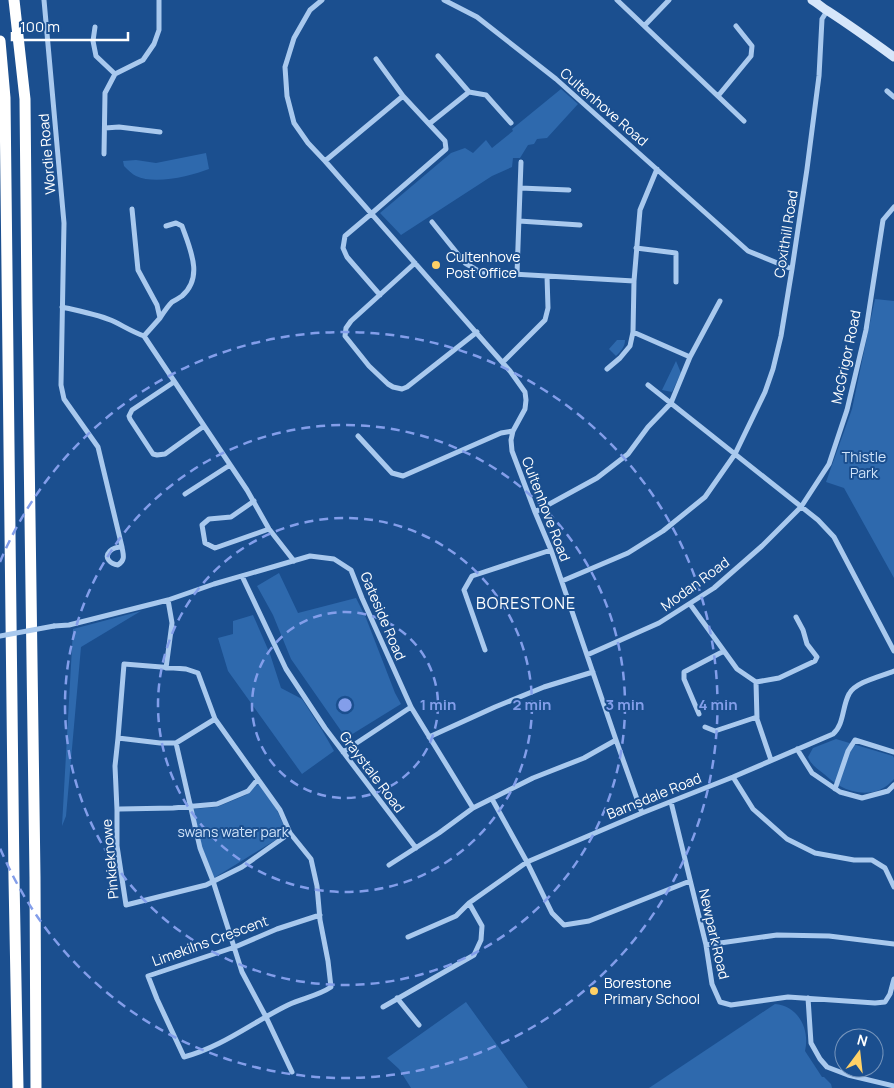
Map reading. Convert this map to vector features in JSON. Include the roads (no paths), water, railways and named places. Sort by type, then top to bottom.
[{"type":"highway","points":[[14,0],[25,99],[36,877],[36,1088]]},
{"type":"highway","points":[[0,41],[5,98],[18,1088]]},
{"type":"street","name":"Wordie Road","points":[[44,0],[64,223],[61,385],[64,399],[98,447],[122,546]]},
{"type":"street","points":[[104,154],[105,93],[115,74],[143,60],[154,44],[159,30],[159,0]]},
{"type":"street","name":"Cultenhove Road","points":[[322,0],[310,10],[294,38],[285,67],[287,96],[294,123],[308,143],[477,332],[525,392],[525,409],[513,431],[511,440],[512,451],[551,550],[642,813]]},
{"type":"street","name":"Cultenhove Road","points":[[444,0],[477,17],[556,79],[748,251],[792,269]]},
{"type":"street","points":[[617,0],[744,121]]},
{"type":"street","points":[[645,25],[668,0]]},
{"type":"street","points":[[812,0],[894,57]]},
{"type":"street","name":"Coxithill Road","points":[[562,581],[628,553],[663,531],[705,497],[735,454],[765,392],[781,336],[792,269],[819,76],[822,20],[827,11]]},
{"type":"street","points":[[718,96],[751,56],[752,46],[736,26]]},
{"type":"street","points":[[95,27],[93,40],[96,56],[115,74]]},
{"type":"street","points":[[438,56],[469,92],[486,95],[511,123]]},
{"type":"street","points":[[376,59],[403,96],[446,142],[446,149],[345,236],[343,248],[347,257],[380,295]]},
{"type":"street","points":[[886,91],[894,96]]},
{"type":"street","points":[[429,124],[469,92]]},
{"type":"street","points":[[325,161],[403,96]]},
{"type":"street","points":[[105,128],[119,127],[160,132]]},
{"type":"street","points":[[517,274],[521,162]]},
{"type":"street","points":[[607,369],[630,346],[633,332],[634,281],[640,210],[657,169]]},
{"type":"street","points":[[520,188],[569,190]]},
{"type":"street","name":"McGrigor Road","points":[[801,507],[829,464],[847,410],[866,330],[882,220],[894,207]]},
{"type":"street","points":[[132,209],[138,270],[157,305],[160,318]]},
{"type":"street","points":[[432,222],[465,263],[480,272],[634,281]]},
{"type":"street","points":[[518,222],[580,225]]},
{"type":"street","points":[[144,336],[166,308],[190,288],[195,274],[192,256],[182,226],[176,223],[166,226]]},
{"type":"street","points":[[636,248],[676,253],[676,282]]},
{"type":"street","points":[[415,263],[351,321],[346,328],[345,336],[369,366],[388,384],[402,389],[477,332]]},
{"type":"street","points":[[502,362],[545,320],[548,308],[547,276]]},
{"type":"street","points":[[535,512],[597,478],[628,454],[648,426],[671,403],[690,357],[720,301]]},
{"type":"street","points":[[62,307],[114,322],[144,336],[254,501],[269,529],[294,561]]},
{"type":"street","points":[[633,332],[690,357]]},
{"type":"street","points":[[174,382],[132,410],[130,416],[130,419],[153,454],[157,456],[165,454],[204,426]]},
{"type":"street","points":[[648,385],[818,520],[834,537],[894,651]]},
{"type":"street","points":[[358,436],[392,473],[403,476],[501,433],[513,431]]},
{"type":"street","points":[[185,494],[230,465]]},
{"type":"street","points":[[254,501],[231,517],[209,520],[202,525],[205,543],[215,548],[269,529]]},
{"type":"street","name":"Modan Road","points":[[587,655],[659,623],[714,588],[762,546],[801,507]]},
{"type":"street","points":[[485,650],[464,590],[472,576],[551,550]]},
{"type":"street","name":"Gateside Road","points":[[0,636],[69,625],[168,600],[214,584],[310,556],[334,558],[351,570],[411,707],[473,808]]},
{"type":"street","name":"Graystale Road","points":[[242,576],[286,669],[322,724],[416,848]]},
{"type":"street","points":[[166,668],[172,623],[168,600]]},
{"type":"street","points":[[690,604],[738,669],[756,682],[779,678],[815,661],[816,657],[807,644],[803,630],[796,617]]},
{"type":"street","points":[[699,714],[684,679],[684,672],[724,650]]},
{"type":"street","points":[[117,810],[115,766],[124,664],[186,669],[198,673],[215,719],[280,810],[290,833],[311,859],[317,886],[320,915]]},
{"type":"street","name":"Barnsdale Road","points":[[408,937],[456,916],[469,903],[527,862],[833,734],[836,732],[841,721],[849,693],[859,684],[894,671]]},
{"type":"street","points":[[429,737],[544,687],[593,672]]},
{"type":"street","points":[[756,682],[757,717],[771,760]]},
{"type":"street","points":[[343,752],[411,707]]},
{"type":"street","points":[[705,727],[715,731],[757,717]]},
{"type":"street","points":[[118,738],[176,743],[215,719]]},
{"type":"street","points":[[389,865],[439,833],[473,808],[533,778],[584,758],[616,740]]},
{"type":"street","points":[[835,789],[848,751],[855,740],[894,752]]},
{"type":"street","points":[[176,743],[200,848],[214,881],[242,972],[292,1072]]},
{"type":"street","points":[[797,749],[812,773],[840,792],[862,798],[888,791],[894,785]]},
{"type":"street","points":[[733,777],[753,809],[787,839],[815,853],[854,860],[872,860],[885,868],[894,887]]},
{"type":"street","name":"Pinkieknowe","points":[[258,779],[248,791],[218,804],[117,810],[117,846],[126,905],[206,885],[242,867],[290,833]]},
{"type":"street","points":[[492,799],[527,862],[552,913],[564,925],[589,921],[690,881]]},
{"type":"street","name":"Newpark Road","points":[[671,802],[706,945],[712,984],[720,1002],[731,1005],[788,997],[875,1003],[885,1002],[890,994],[894,979]]},
{"type":"street","points":[[383,1007],[474,955],[482,940],[482,926],[469,903]]},
{"type":"street","name":"Limekilns Crescent","points":[[320,915],[331,987],[324,992],[288,1005],[199,1053],[184,1057],[156,999],[148,976],[235,947],[277,929],[320,915]]},
{"type":"street","points":[[706,945],[777,936],[829,936],[894,944]]},
{"type":"street","points":[[397,998],[419,1025]]},
{"type":"street","points":[[808,998],[811,1043],[827,1067],[848,1076],[894,1086]]},
{"type":"place","name":"Cultenhove Post Office","points":[[436,265]]},
{"type":"place","name":"Borestone Primary School","points":[[594,991]]},
{"type":"district","name":"BORESTONE","points":[[526,603]]},
{"type":"park label","name":"Thistle Park","points":[[864,466]]},
{"type":"park label","name":"swans water park","points":[[233,832]]}]
